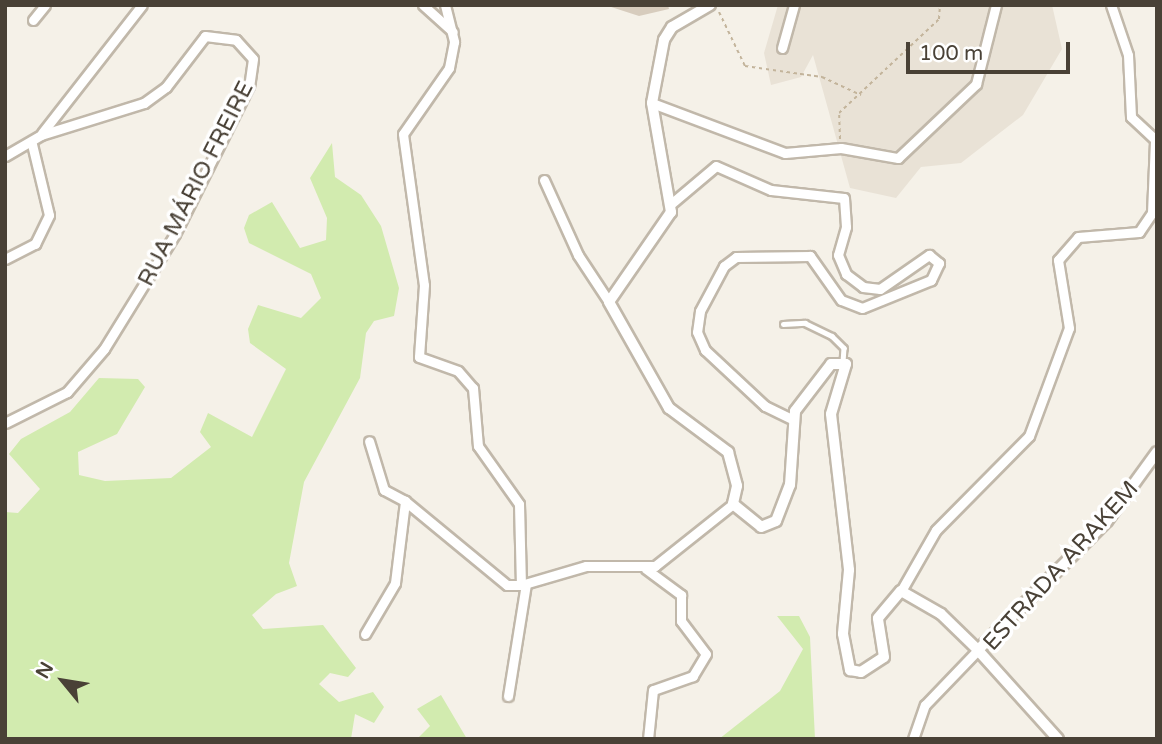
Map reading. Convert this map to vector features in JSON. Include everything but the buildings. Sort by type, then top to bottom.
[{"type":"street","points":[[33,20],[44,5]]},
{"type":"street","points":[[41,135],[142,5]]},
{"type":"street","points":[[423,5],[453,32]]},
{"type":"street","points":[[445,5],[453,32],[449,68],[403,134],[423,275],[419,357],[458,372],[474,388],[478,446],[519,504],[524,585],[508,696]]},
{"type":"street","points":[[609,302],[662,233],[672,202],[652,103],[664,40],[672,27],[710,5]]},
{"type":"street","points":[[782,48],[794,5]]},
{"type":"street","points":[[652,103],[785,153],[841,148],[890,158],[907,152],[976,84],[996,5]]},
{"type":"street","points":[[733,504],[756,525],[776,521],[797,461],[794,420],[831,364],[845,365],[831,414],[849,570],[843,634],[850,670],[861,672],[884,657],[878,618],[901,591],[936,530],[1029,436],[1069,328],[1058,260],[1078,237],[1139,232],[1152,213],[1156,142],[1131,117],[1128,55],[1111,5]]},
{"type":"street","name":"RUA MÁRIO FREIRE","points":[[5,156],[32,144],[41,135],[144,103],[166,87],[205,36],[236,40],[253,59],[249,86],[175,234],[104,349],[67,392],[5,423]]},
{"type":"street","points":[[5,259],[34,244],[49,215],[32,144]]},
{"type":"street","points":[[672,202],[716,166],[771,190],[844,198],[846,227],[838,255],[846,274],[863,287],[880,289],[929,255],[939,263],[931,280],[862,308],[841,300],[810,256],[736,257],[724,266],[700,311],[697,332],[705,350],[765,406],[794,420]]},
{"type":"street","points":[[369,441],[384,490],[405,501],[507,585],[524,585],[586,566],[646,569],[668,559],[733,504],[737,486],[729,452],[669,408],[609,302],[578,256],[544,180]]},
{"type":"street","name":"ESTRADA ARAKEM","points":[[1058,739],[978,650],[1107,521],[1157,452]]},
{"type":"street","points":[[365,634],[395,583],[405,501]]},
{"type":"street","points":[[646,569],[681,595],[681,621],[706,654],[693,676],[653,690],[648,739]]},
{"type":"street","points":[[901,591],[941,614],[978,650],[925,705],[913,739]]},
{"type":"lane","points":[[783,324],[805,323],[832,336],[844,348],[845,365]]},
{"type":"path","points":[[716,5],[745,66],[822,77],[861,95]]},
{"type":"path","points":[[841,148],[839,113],[939,19],[940,5]]},
{"type":"shaded area","points":[[778,5],[1052,5],[1062,49],[1023,115],[961,163],[921,167],[896,198],[850,188],[813,55],[801,77],[771,85],[764,53]]},
{"type":"green space","points":[[332,143],[335,177],[361,195],[381,226],[399,288],[394,316],[374,321],[366,333],[360,378],[304,482],[289,563],[297,586],[276,594],[252,615],[263,629],[323,625],[356,668],[348,677],[330,673],[319,684],[339,702],[373,692],[384,707],[374,723],[355,714],[351,739],[5,739],[5,512],[18,513],[40,489],[9,454],[21,439],[70,412],[99,378],[138,379],[145,387],[117,434],[78,452],[79,475],[105,481],[171,478],[211,447],[200,432],[208,413],[252,437],[286,369],[250,343],[248,329],[258,305],[301,318],[321,298],[311,274],[249,243],[244,228],[249,215],[272,202],[300,248],[326,240],[327,218],[310,178]]},
{"type":"green space","points":[[777,616],[799,616],[810,637],[815,739],[719,739],[780,691],[803,649]]},
{"type":"green space","points":[[441,695],[467,739],[417,739],[430,726],[417,709]]}]
